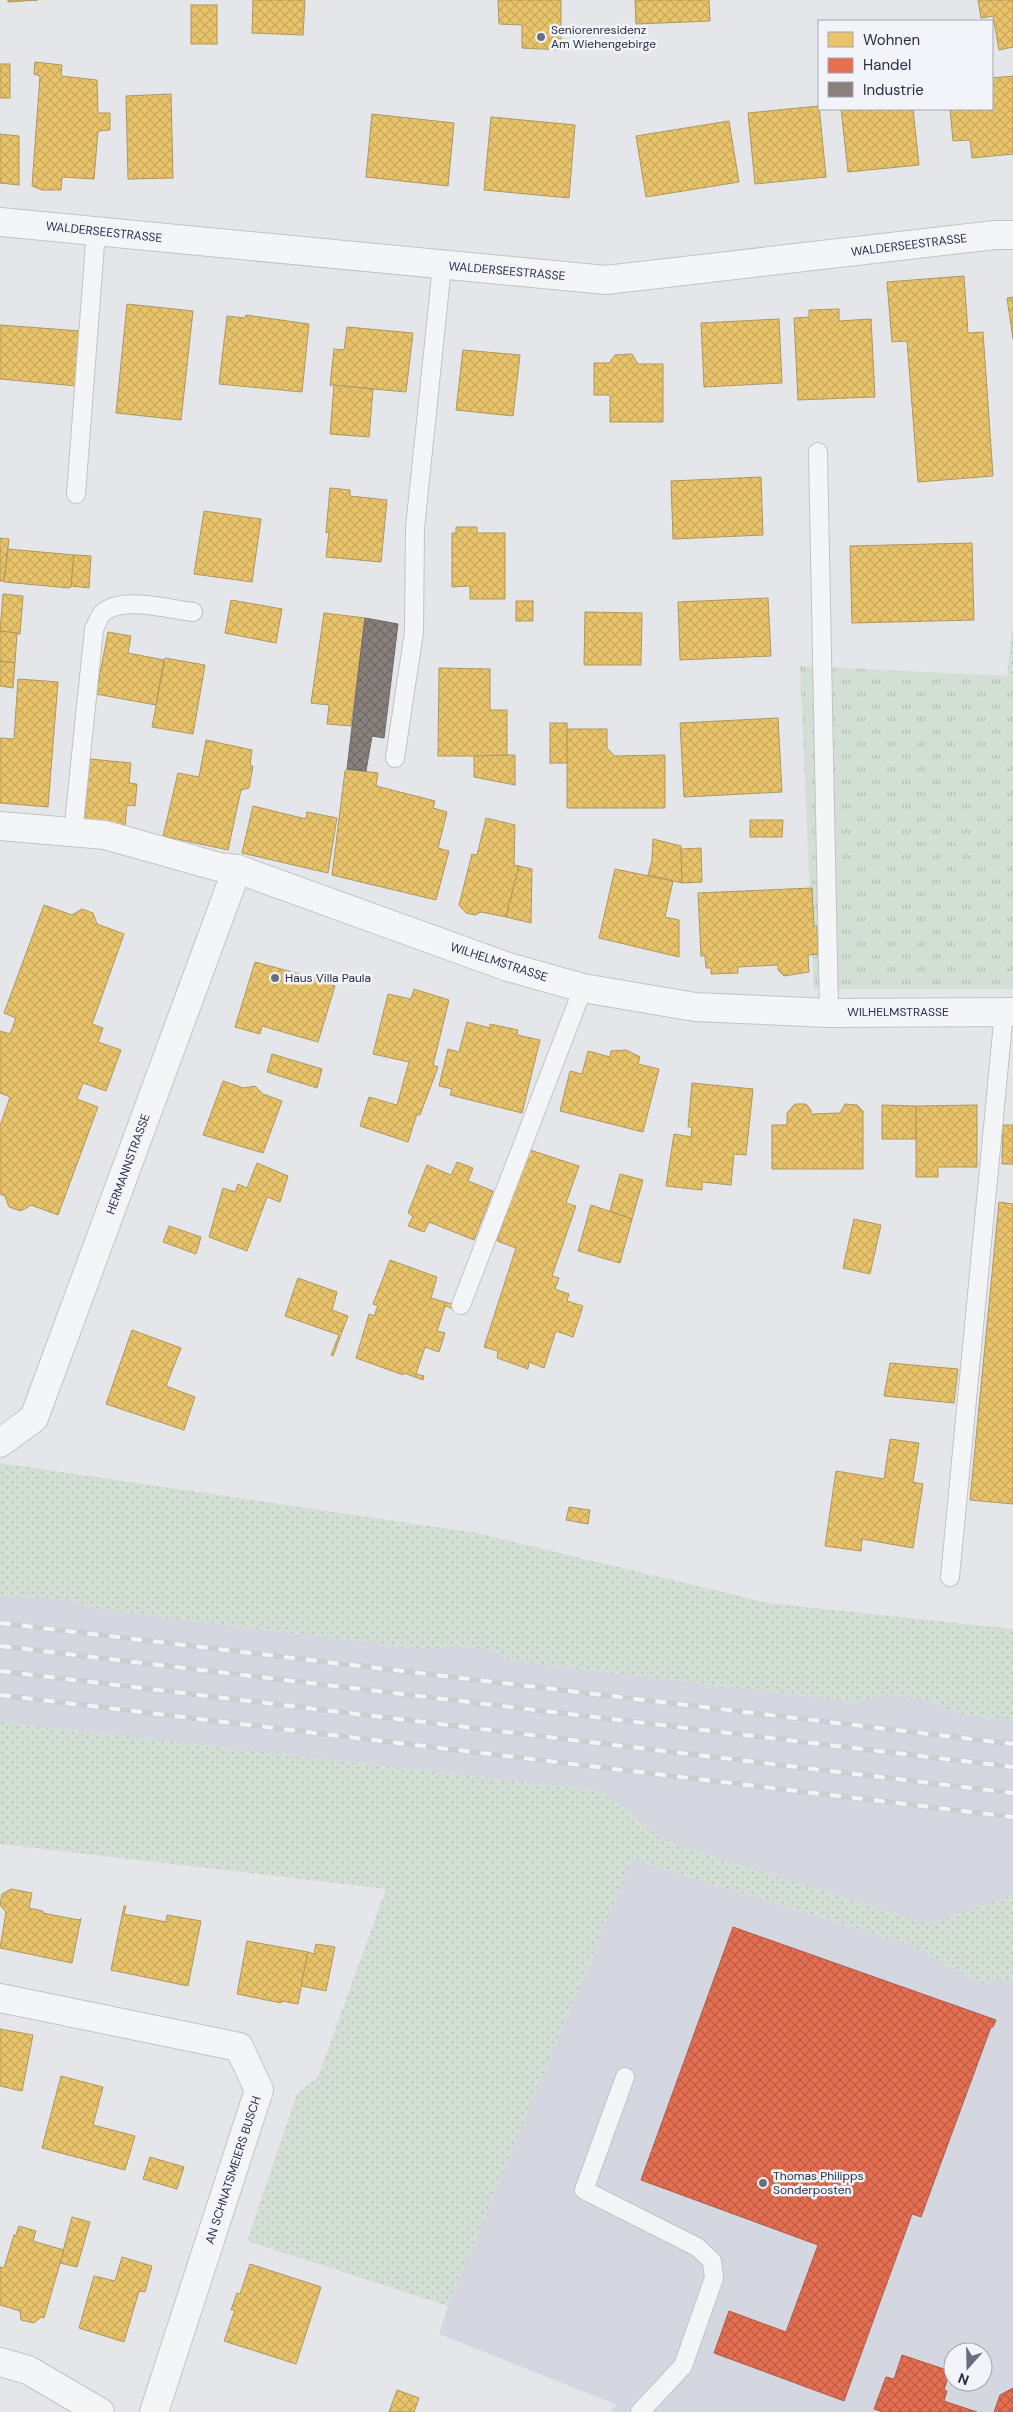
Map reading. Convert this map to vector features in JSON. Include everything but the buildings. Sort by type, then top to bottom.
[{"type":"street","name":"WALDERSEESTRASSE","points":[[0,222],[442,266],[606,280],[995,235],[1013,235]]},
{"type":"street","name":"WILHELMSTRASSE","points":[[0,826],[105,835],[219,868],[237,869],[508,967],[583,988],[695,1007],[829,1013],[1009,1012]]},
{"type":"street","name":"HERMANNSTRASSE","points":[[0,1443],[34,1418],[237,869]]},
{"type":"street","name":"AN SCHNATSMEIERS BUSCH","points":[[0,1998],[239,2047],[258,2090],[154,2412]]},
{"type":"street","points":[[0,2362],[28,2370],[100,2412]]},
{"type":"lane","points":[[76,494],[96,231]]},
{"type":"lane","points":[[395,758],[414,632],[415,528],[442,266]]},
{"type":"lane","points":[[818,452],[829,1013]]},
{"type":"lane","points":[[72,833],[94,629],[102,613],[116,605],[134,604],[192,612]]},
{"type":"lane","points":[[461,1305],[583,988]]},
{"type":"lane","points":[[950,1577],[1009,1012]]},
{"type":"lane","points":[[625,2077],[584,2190],[698,2247],[712,2261],[714,2278],[683,2366],[640,2412]]},
{"type":"shaded area","points":[[0,1596],[66,1599],[93,1609],[427,1649],[457,1646],[488,1649],[514,1661],[857,1702],[885,1694],[929,1700],[956,1713],[1013,1720],[1013,1895],[928,1924],[666,1842],[600,1791],[0,1722]]},
{"type":"shaded area","points":[[632,1859],[910,1945],[981,1983],[1013,1979],[1013,2412],[610,2412],[617,2405],[439,2334],[448,2306]]},
{"type":"green space","points":[[1013,623],[1013,676],[1007,675]]},
{"type":"green space","points":[[800,666],[1013,676],[1013,989],[814,989]]},
{"type":"green space","points":[[0,1463],[477,1533],[768,1603],[1013,1629],[1013,1720],[956,1713],[929,1700],[885,1694],[857,1702],[514,1661],[488,1649],[457,1646],[427,1649],[93,1609],[66,1599],[0,1596]]},
{"type":"green space","points":[[0,1722],[600,1791],[666,1842],[928,1924],[1013,1895],[1013,1980],[981,1983],[910,1945],[632,1859],[448,2306],[247,2241],[297,2094],[318,2077],[386,1889],[0,1844]]},
{"type":"railway","points":[[0,1623],[1013,1744]]},
{"type":"railway","points":[[0,1646],[1013,1767]]},
{"type":"railway","points":[[0,1671],[1013,1793]]},
{"type":"railway","points":[[0,1695],[1013,1817]]},
{"type":"place","name":"Seniorenresidenz Am Wiehengebirge","points":[[541,37]]},
{"type":"place","name":"Haus Villa Paula","points":[[275,978]]},
{"type":"place","name":"Thomas Philipps Sonderposten","points":[[763,2183]]}]
